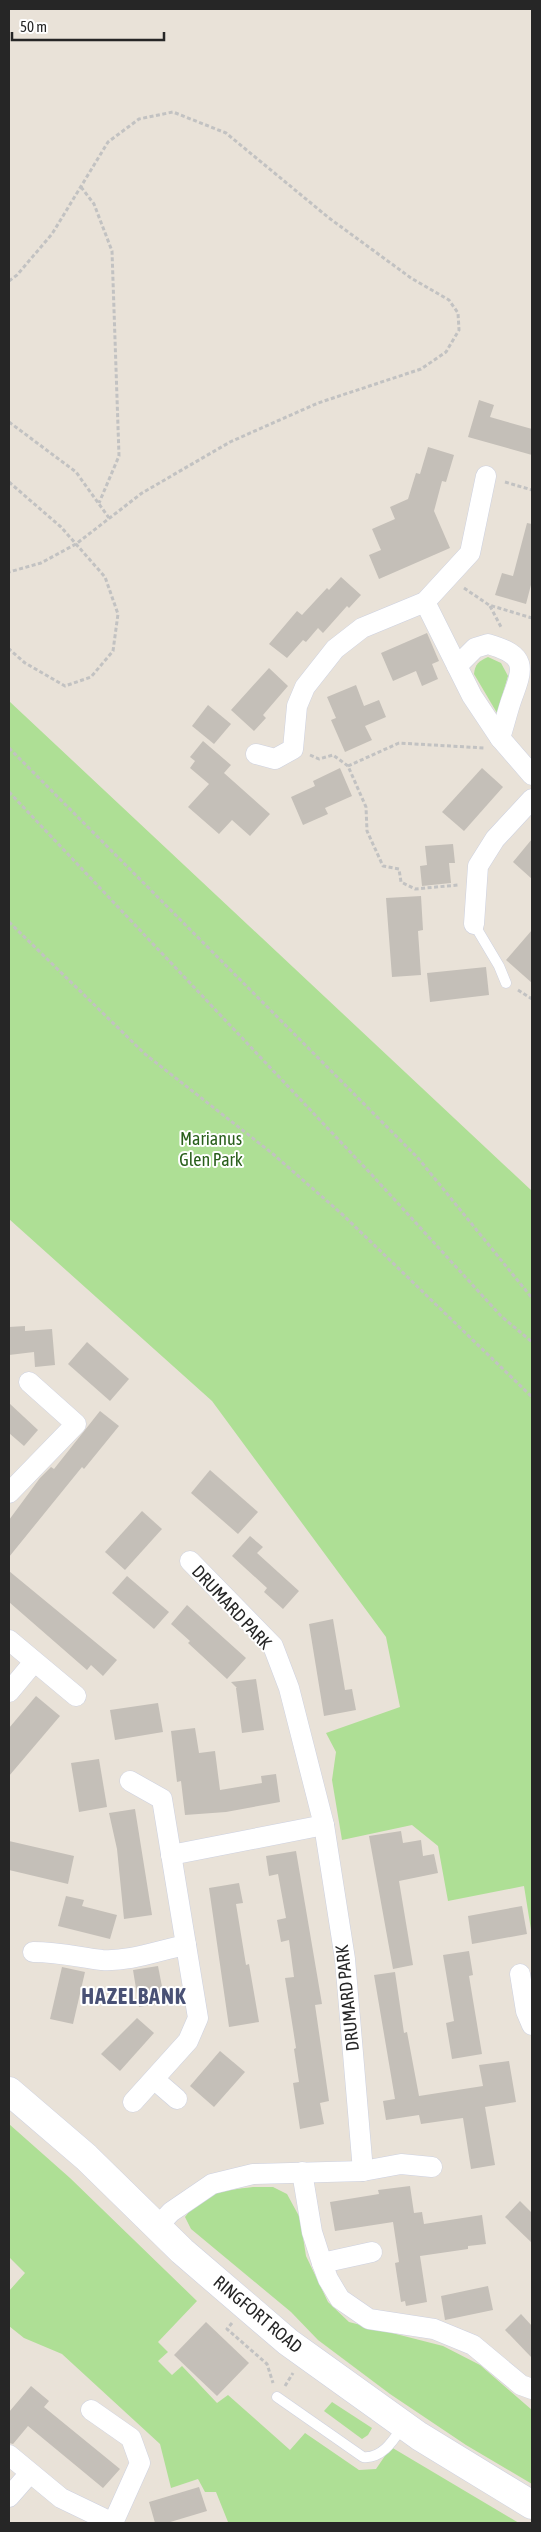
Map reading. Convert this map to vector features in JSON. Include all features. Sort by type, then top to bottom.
[{"type":"street","points":[[256,754],[275,760],[293,749],[297,706],[304,687],[335,649],[362,628],[425,602],[470,553],[486,476]]},
{"type":"street","points":[[425,602],[472,696],[500,738],[532,775]]},
{"type":"street","points":[[457,666],[476,648],[488,644],[512,653],[518,660],[520,678],[500,738]]},
{"type":"street","points":[[474,924],[478,866],[495,839],[532,799]]},
{"type":"street","points":[[9,1493],[76,1424],[29,1382]]},
{"type":"street","name":"DRUMARD PARK","points":[[190,1561],[273,1646],[289,1688],[324,1825],[345,1959],[363,2171]]},
{"type":"street","points":[[9,1640],[76,1696]]},
{"type":"street","points":[[9,1692],[34,1662]]},
{"type":"street","points":[[130,1781],[162,1800],[198,2018],[188,2041],[155,2080],[133,2102]]},
{"type":"street","points":[[171,1855],[324,1825]]},
{"type":"street","points":[[34,1952],[58,1952],[104,1960],[130,1957],[186,1945]]},
{"type":"street","points":[[520,1974],[526,2011],[532,2025]]},
{"type":"street","points":[[155,2080],[177,2099]]},
{"type":"street","name":"RINGFORT ROAD","points":[[9,2091],[86,2157],[157,2227],[288,2342],[403,2425],[454,2459],[532,2505]]},
{"type":"street","points":[[157,2227],[171,2212],[212,2184],[253,2174],[363,2171],[402,2164],[432,2167]]},
{"type":"street","points":[[302,2172],[312,2232],[328,2279],[340,2299],[369,2319],[434,2329],[473,2345],[521,2385],[532,2389]]},
{"type":"street","points":[[322,2263],[372,2252]]},
{"type":"street","points":[[9,2455],[61,2498],[113,2523],[140,2463],[131,2438],[91,2410]]},
{"type":"street","points":[[9,2497],[30,2473]]},
{"type":"lane","points":[[474,924],[499,966],[506,983]]},
{"type":"lane","points":[[277,2397],[363,2457],[372,2458],[381,2453],[403,2425]]},
{"type":"path","points":[[9,281],[52,234],[108,142],[139,119],[173,112],[226,133],[329,218],[411,278],[449,300],[458,313],[459,330],[446,352],[421,369],[318,403],[230,442],[142,493],[76,544],[41,563],[9,572]]},
{"type":"path","points":[[81,187],[94,204],[112,251],[119,456],[98,503]]},
{"type":"path","points":[[9,422],[76,472],[110,518]]},
{"type":"path","points":[[486,476],[532,490]]},
{"type":"path","points":[[9,482],[76,544],[105,577],[118,614],[113,651],[91,677],[65,686],[25,664],[9,649]]},
{"type":"path","points":[[449,578],[489,606],[532,618]]},
{"type":"path","points":[[348,766],[399,743],[482,749],[500,738]]},
{"type":"path","points":[[9,748],[418,1158],[532,1298]]},
{"type":"path","points":[[293,749],[319,759],[333,755],[348,766],[366,807],[366,831],[383,866],[399,870],[400,882],[415,889],[477,883]]},
{"type":"path","points":[[9,792],[372,1175],[501,1316],[532,1342]]},
{"type":"path","points":[[9,922],[145,1054],[273,1154],[343,1214],[532,1397]]},
{"type":"path","points":[[232,2322],[227,2329],[267,2364],[277,2397]]},
{"type":"green space","points":[[488,657],[501,663],[508,676],[497,713],[474,674],[478,663]]},
{"type":"green space","name":"Marianus Glen Park","points":[[9,701],[532,1191],[532,1936],[524,1886],[448,1901],[438,1846],[412,1825],[342,1840],[332,1780],[336,1752],[326,1733],[400,1707],[386,1637],[212,1401],[9,1219]]},
{"type":"green space","points":[[9,2124],[70,2178],[197,2301],[158,2342],[168,2352],[158,2361],[172,2375],[182,2366],[217,2403],[228,2395],[290,2450],[305,2433],[359,2470],[376,2469],[391,2447],[519,2523],[228,2522],[216,2492],[205,2492],[198,2479],[171,2488],[160,2444],[62,2354],[24,2338],[9,2326],[9,2291],[25,2273],[9,2257]]},
{"type":"green space","points":[[253,2187],[273,2187],[287,2194],[300,2218],[306,2256],[328,2302],[349,2322],[443,2346],[480,2365],[532,2410],[532,2484],[466,2445],[390,2394],[318,2340],[291,2312],[191,2229],[185,2217],[199,2202],[223,2191]]},
{"type":"green space","points":[[332,2402],[372,2428],[368,2435],[362,2439],[324,2411]]},
{"type":"building","points":[[479,400],[494,405],[490,417],[532,429],[532,455],[468,437]]},
{"type":"building","points":[[428,447],[454,455],[446,482],[442,481],[434,511],[450,548],[379,579],[369,555],[381,550],[372,529],[395,519],[390,507],[408,499],[416,473],[420,474]]},
{"type":"building","points":[[527,523],[532,524],[532,581],[526,604],[495,595],[502,573],[513,576]]},
{"type":"building","points":[[341,577],[361,595],[349,608],[347,606],[323,633],[318,628],[306,642],[303,640],[287,658],[269,644],[297,611],[302,615],[327,588],[329,590]]},
{"type":"building","points":[[427,633],[439,661],[432,664],[438,679],[422,686],[416,671],[393,681],[381,653]]},
{"type":"building","points":[[269,668],[288,686],[263,715],[266,718],[254,731],[231,710]]},
{"type":"building","points":[[356,685],[364,706],[379,700],[386,717],[365,726],[372,740],[345,752],[331,720],[336,718],[327,697]]},
{"type":"building","points":[[208,705],[231,724],[214,744],[192,726]]},
{"type":"building","points":[[203,741],[231,765],[224,773],[270,814],[250,836],[232,820],[219,834],[188,807],[209,784],[190,768],[195,761],[190,757]]},
{"type":"building","points":[[340,768],[352,796],[325,808],[328,814],[303,825],[291,797],[315,786],[313,781]]},
{"type":"building","points":[[482,768],[503,787],[464,831],[442,812]]},
{"type":"building","points":[[532,839],[532,879],[513,862]]},
{"type":"building","points":[[453,844],[455,863],[449,863],[451,883],[422,886],[420,866],[427,865],[425,846]]},
{"type":"building","points":[[421,896],[423,930],[418,931],[421,975],[392,977],[386,898]]},
{"type":"building","points":[[532,930],[532,983],[506,960]]},
{"type":"building","points":[[486,967],[489,995],[430,1002],[427,973]]},
{"type":"building","points":[[25,1326],[25,1331],[52,1329],[55,1365],[35,1367],[34,1352],[9,1355],[9,1327]]},
{"type":"building","points":[[87,1342],[129,1379],[110,1401],[68,1364]]},
{"type":"building","points":[[9,1403],[38,1430],[24,1446],[9,1433]]},
{"type":"building","points":[[100,1411],[119,1426],[84,1469],[82,1467],[9,1557],[9,1520],[40,1478],[51,1467],[54,1469]]},
{"type":"building","points":[[210,1470],[258,1512],[238,1534],[191,1493]]},
{"type":"building","points":[[142,1511],[162,1529],[125,1570],[105,1552]]},
{"type":"building","points":[[250,1536],[263,1547],[257,1553],[299,1591],[283,1609],[264,1592],[267,1588],[232,1556]]},
{"type":"building","points":[[9,1571],[117,1660],[103,1676],[91,1665],[87,1670],[9,1602]]},
{"type":"building","points":[[127,1576],[169,1612],[154,1629],[112,1593]]},
{"type":"building","points":[[187,1605],[246,1658],[227,1679],[188,1643],[190,1641],[171,1624]]},
{"type":"building","points":[[333,1619],[345,1690],[352,1689],[356,1710],[324,1716],[309,1624]]},
{"type":"building","points":[[256,1679],[264,1730],[242,1733],[237,1688],[231,1682]]},
{"type":"building","points":[[36,1696],[60,1716],[9,1776],[9,1728]]},
{"type":"building","points":[[158,1703],[163,1732],[115,1740],[110,1710]]},
{"type":"building","points":[[195,1728],[199,1753],[215,1751],[220,1790],[262,1783],[261,1776],[276,1774],[280,1802],[226,1812],[185,1815],[181,1781],[177,1782],[171,1731]]},
{"type":"building","points":[[99,1759],[107,1807],[79,1812],[71,1763]]},
{"type":"building","points":[[135,1809],[152,1915],[124,1919],[117,1849],[109,1813]]},
{"type":"building","points":[[401,1831],[403,1843],[421,1840],[423,1856],[434,1854],[438,1873],[399,1881],[413,1965],[393,1969],[369,1836]]},
{"type":"building","points":[[9,1841],[74,1856],[68,1884],[9,1870]]},
{"type":"building","points":[[296,1851],[322,2004],[315,2005],[329,2101],[320,2103],[324,2124],[300,2129],[293,2083],[299,2082],[294,2049],[296,2048],[285,1978],[294,1977],[289,1940],[281,1942],[277,1920],[286,1918],[278,1874],[269,1876],[266,1856]]},
{"type":"building","points":[[239,1883],[243,1903],[236,1904],[246,1965],[249,1964],[259,2022],[229,2027],[209,1888]]},
{"type":"building","points":[[66,1896],[84,1900],[82,1906],[117,1915],[110,1939],[58,1926]]},
{"type":"building","points":[[522,1906],[527,1934],[472,1944],[468,1916]]},
{"type":"building","points":[[469,1951],[473,1975],[469,1976],[482,2054],[452,2059],[446,2023],[454,2021],[443,1955]]},
{"type":"building","points":[[158,1966],[165,2002],[139,2007],[133,1970]]},
{"type":"building","points":[[62,1967],[85,1972],[73,2024],[50,2019]]},
{"type":"building","points":[[395,1972],[404,2033],[407,2032],[419,2096],[483,2086],[479,2065],[509,2061],[516,2102],[485,2107],[495,2165],[471,2169],[463,2118],[421,2124],[419,2115],[386,2120],[383,2101],[395,2099],[374,1975]]},
{"type":"building","points":[[137,2018],[154,2033],[120,2071],[101,2054]]},
{"type":"building","points":[[220,2051],[245,2072],[214,2107],[190,2086]]},
{"type":"building","points":[[410,2186],[414,2213],[422,2212],[424,2224],[482,2215],[486,2244],[468,2246],[468,2249],[420,2256],[427,2302],[406,2306],[405,2301],[401,2302],[395,2263],[399,2262],[393,2222],[335,2231],[330,2202],[379,2194],[378,2190]]},
{"type":"building","points":[[520,2201],[532,2213],[532,2243],[505,2217]]},
{"type":"building","points":[[488,2286],[493,2310],[445,2320],[441,2296]]},
{"type":"building","points":[[521,2314],[532,2326],[532,2358],[505,2330]]},
{"type":"building","points":[[206,2322],[249,2363],[217,2396],[174,2355]]},
{"type":"building","points":[[31,2386],[49,2401],[44,2407],[120,2469],[103,2488],[28,2426],[13,2444],[9,2443],[9,2412]]},
{"type":"building","points":[[199,2487],[207,2511],[167,2523],[155,2523],[149,2502]]},
{"type":"district","name":"HAZELBANK","points":[[134,1996]]}]
